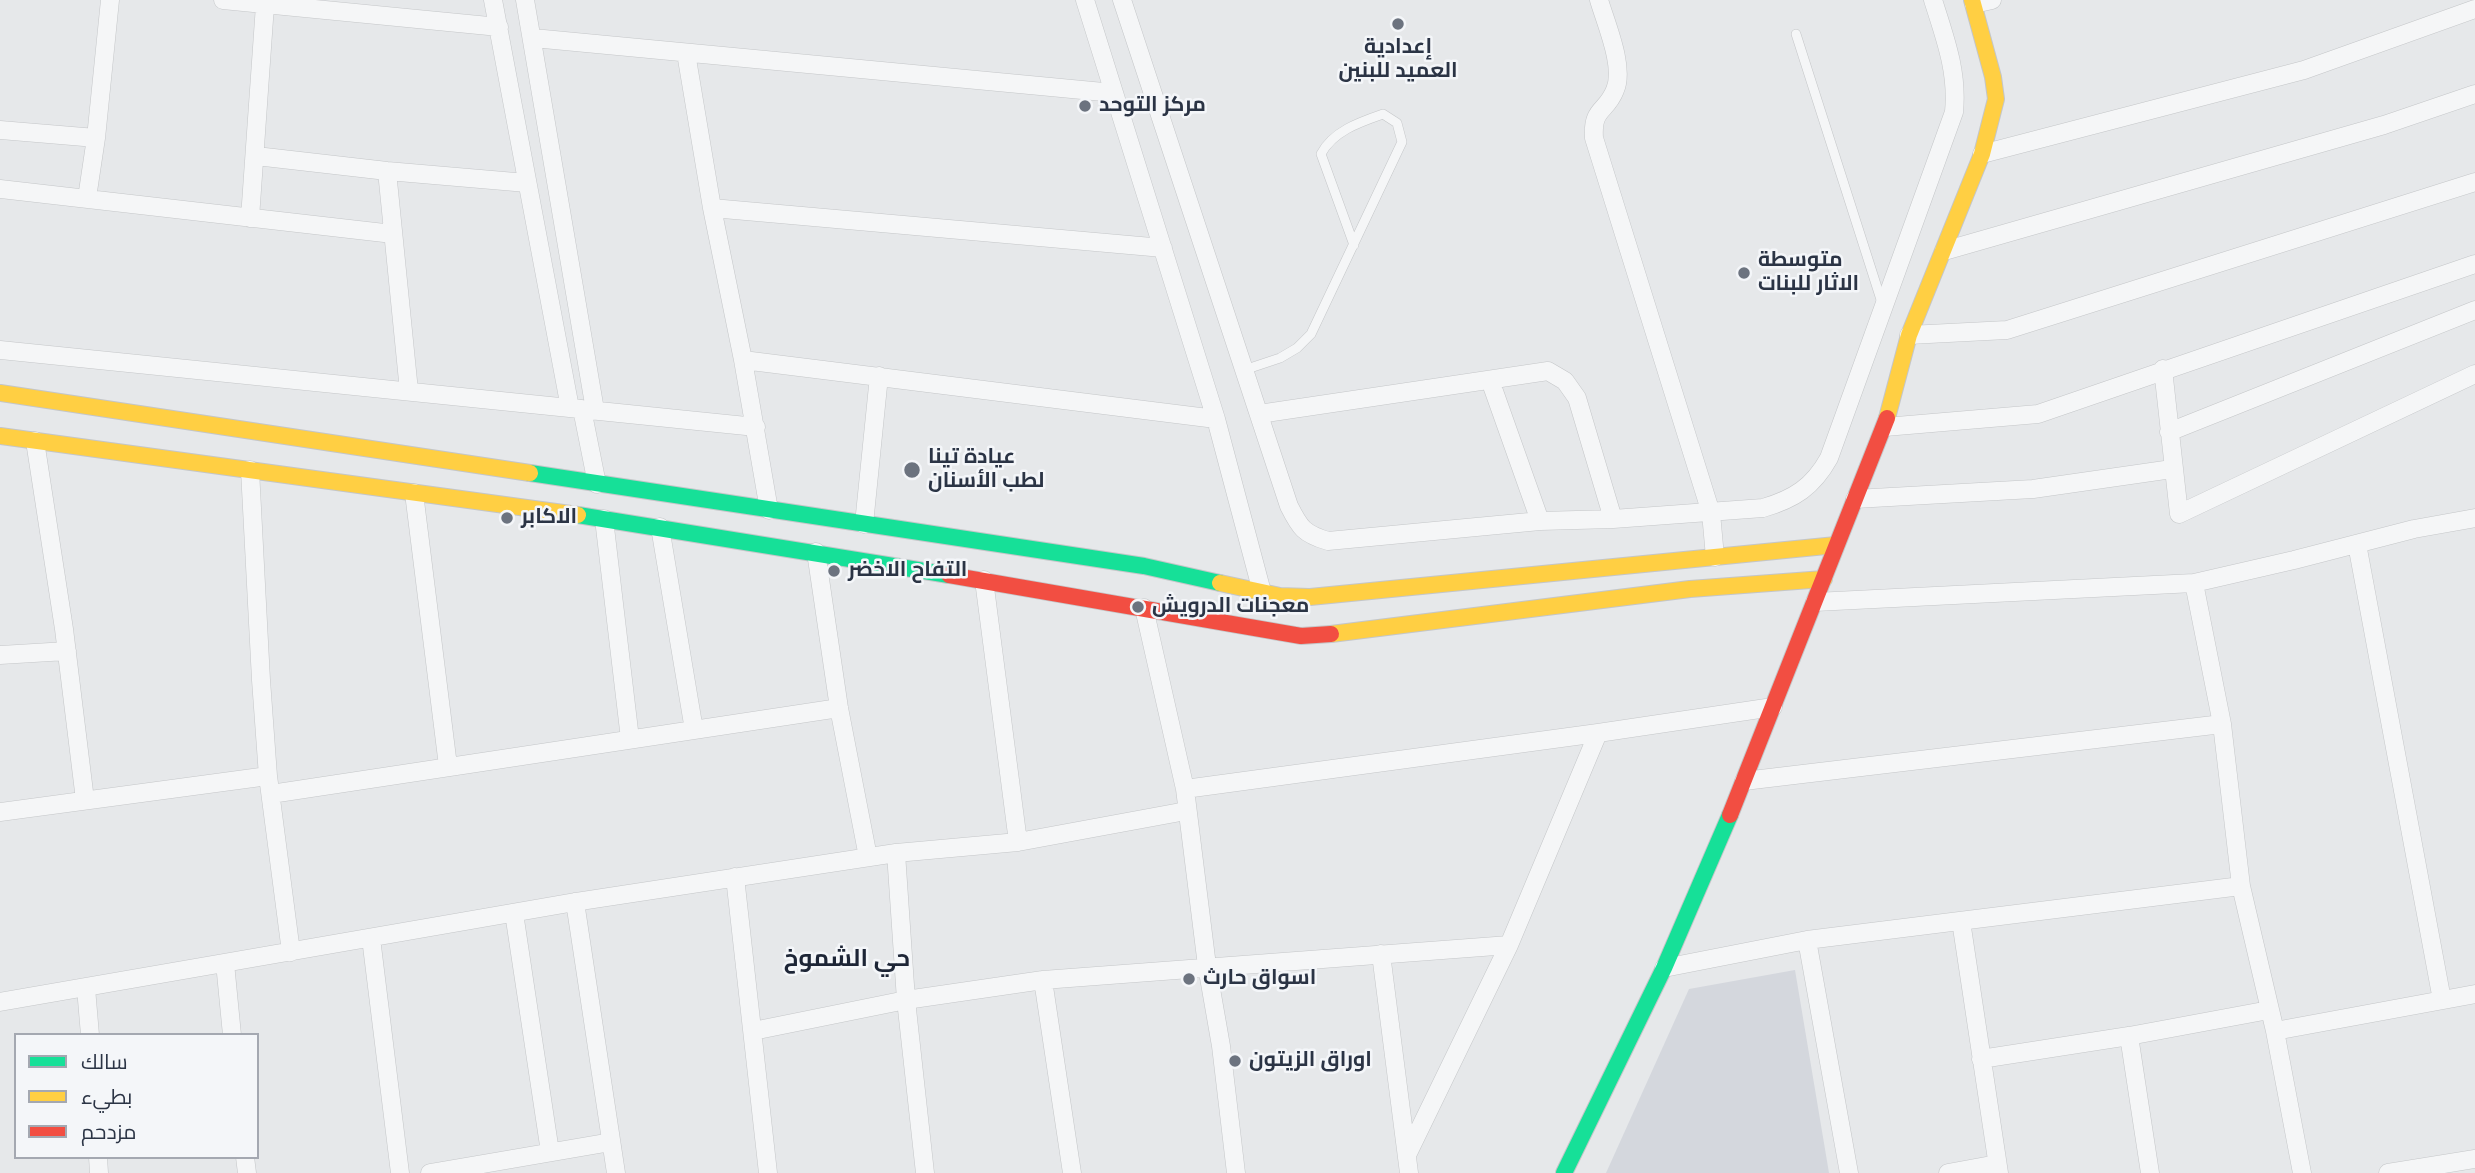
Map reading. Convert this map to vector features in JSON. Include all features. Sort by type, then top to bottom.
[{"type":"street","points":[[87,198],[110,0]]},
{"type":"street","points":[[223,0],[265,5],[357,7],[499,27]]},
{"type":"street","points":[[494,0],[527,183],[582,409],[597,484]]},
{"type":"street","points":[[525,0],[546,115],[582,409]]},
{"type":"street","points":[[1085,0],[1216,419],[1262,592]]},
{"type":"street","points":[[1122,0],[1289,506],[1300,527],[1311,536],[1328,541],[1540,521],[1613,519],[1763,508],[1784,502],[1803,492],[1819,476],[1829,458],[1954,112],[1956,89],[1952,61],[1933,0]]},
{"type":"street","points":[[1599,0],[1616,55],[1618,79],[1615,91],[1597,113],[1593,124],[1594,138],[1711,513],[1715,557]]},
{"type":"street","points":[[1564,1173],[1664,968],[1744,781],[1885,427],[1909,335],[1982,155],[1996,99],[1993,77],[1973,2],[1992,0]]},
{"type":"street","points":[[250,219],[265,5]]},
{"type":"street","points":[[1982,155],[2304,71],[2475,9]]},
{"type":"street","points":[[533,37],[1114,93]]},
{"type":"street","points":[[686,53],[712,208],[756,428],[769,510]]},
{"type":"street","points":[[1944,251],[2384,125],[2475,94]]},
{"type":"street","points":[[516,121],[546,115]]},
{"type":"street","points":[[0,130],[96,138]]},
{"type":"street","points":[[256,156],[527,183]]},
{"type":"street","points":[[387,171],[409,391]]},
{"type":"street","points":[[1909,335],[2007,330],[2475,182]]},
{"type":"street","points":[[0,189],[393,234]]},
{"type":"street","points":[[712,208],[1163,248]]},
{"type":"street","points":[[1885,427],[2038,414],[2162,369],[2475,264]]},
{"type":"street","points":[[2169,432],[2475,310]]},
{"type":"street","points":[[0,350],[756,428]]},
{"type":"street","points":[[743,360],[1216,419]]},
{"type":"street","points":[[2162,369],[2179,514],[2475,374]]},
{"type":"street","points":[[1259,414],[1548,371],[1565,381],[1577,398],[1613,519]]},
{"type":"street","points":[[864,524],[879,376]]},
{"type":"street","points":[[1490,380],[1540,521]]},
{"type":"street","points":[[0,394],[864,524],[1144,608],[1301,636],[1690,589],[1824,579]]},
{"type":"street","points":[[0,436],[604,519],[816,552],[1144,566],[1262,592],[1310,597],[1836,545]]},
{"type":"street","points":[[35,441],[85,800]]},
{"type":"street","points":[[1856,499],[2033,489],[2172,468]]},
{"type":"street","points":[[250,470],[261,680],[270,785],[291,952]]},
{"type":"street","points":[[414,493],[448,766]]},
{"type":"street","points":[[1815,602],[2194,583],[2414,529],[2475,518]]},
{"type":"street","points":[[604,519],[630,739]]},
{"type":"street","points":[[660,527],[694,730]]},
{"type":"street","points":[[2357,544],[2442,1000]]},
{"type":"street","points":[[816,552],[839,708],[868,857]]},
{"type":"street","points":[[983,561],[1018,842]]},
{"type":"street","points":[[2194,583],[2222,724],[2241,886],[2275,1031],[2302,1173]]},
{"type":"street","points":[[1144,608],[1185,789],[1206,966],[1221,1046],[1236,1173]]},
{"type":"street","points":[[0,654],[66,651]]},
{"type":"street","points":[[1185,789],[1773,707]]},
{"type":"street","points":[[0,812],[85,800],[270,785],[448,766],[839,708]]},
{"type":"street","points":[[1744,781],[2222,724]]},
{"type":"street","points":[[1408,1164],[1509,945],[1598,733]]},
{"type":"street","points":[[0,1002],[575,902],[896,853],[1018,842],[1186,811]]},
{"type":"street","points":[[896,853],[906,1000],[925,1173]]},
{"type":"street","points":[[735,877],[768,1173]]},
{"type":"street","points":[[1664,968],[1807,940],[2241,886]]},
{"type":"street","points":[[575,902],[616,1173]]},
{"type":"street","points":[[514,913],[551,1152]]},
{"type":"street","points":[[1948,1173],[1998,1169],[1961,921]]},
{"type":"street","points":[[371,938],[400,1173]]},
{"type":"street","points":[[1807,940],[1849,1173]]},
{"type":"street","points":[[753,1031],[906,1000],[1043,980],[1509,945]]},
{"type":"street","points":[[1381,954],[1408,1164]]},
{"type":"street","points":[[225,963],[232,1033]]},
{"type":"street","points":[[1043,980],[1072,1173]]},
{"type":"street","points":[[86,988],[90,1033]]},
{"type":"street","points":[[2275,1031],[2475,994]]},
{"type":"street","points":[[1981,1059],[2129,1036],[2269,1010]]},
{"type":"street","points":[[2129,1036],[2150,1173]]},
{"type":"street","points":[[430,1173],[611,1142]]},
{"type":"street","points":[[2388,1173],[2475,1159]]},
{"type":"lane","points":[[1796,34],[1883,307]]},
{"type":"lane","points":[[1244,370],[1280,358],[1297,348],[1311,334],[1402,142],[1397,123],[1383,114],[1360,122],[1335,136],[1321,154],[1353,245]]},
{"type":"shaded area","points":[[1795,970],[1829,1173],[1606,1173],[1689,989]]},
{"type":"traffic: fast","points":[[530,473],[1144,566],[1220,583]]},
{"type":"traffic: fast","points":[[578,515],[949,575]]},
{"type":"traffic: fast","points":[[1564,1173],[1664,968],[1730,815]]},
{"type":"traffic: slow","points":[[1887,418],[1909,335],[1982,154],[1996,99],[1993,77],[1972,0]]},
{"type":"traffic: slow","points":[[0,393],[530,473]]},
{"type":"traffic: slow","points":[[0,436],[578,515]]},
{"type":"traffic: slow","points":[[1220,583],[1280,596],[1310,597],[1836,545]]},
{"type":"traffic: slow","points":[[1331,634],[1690,589],[1824,579]]},
{"type":"traffic: jam","points":[[1730,815],[1887,418]]},
{"type":"traffic: jam","points":[[949,575],[1301,636],[1331,634]]},
{"type":"place","name":"إعدادية العميد للبنين","points":[[1398,24]]},
{"type":"place","name":"مركز التوحد","points":[[1085,106]]},
{"type":"place","name":"متوسطة الاثار للبنات","points":[[1744,273]]},
{"type":"place","name":"عيادة تينا لطب الأسنان","points":[[912,470]]},
{"type":"place","name":"الاكابر","points":[[507,518]]},
{"type":"place","name":"التفاح الاخضر","points":[[834,571]]},
{"type":"place","name":"معجنات الدرويش","points":[[1138,607]]},
{"type":"place","name":"اسواق حارث","points":[[1189,979]]},
{"type":"place","name":"اوراق الزيتون","points":[[1235,1061]]},
{"type":"district","name":"حي الشموخ","points":[[847,960]]}]
